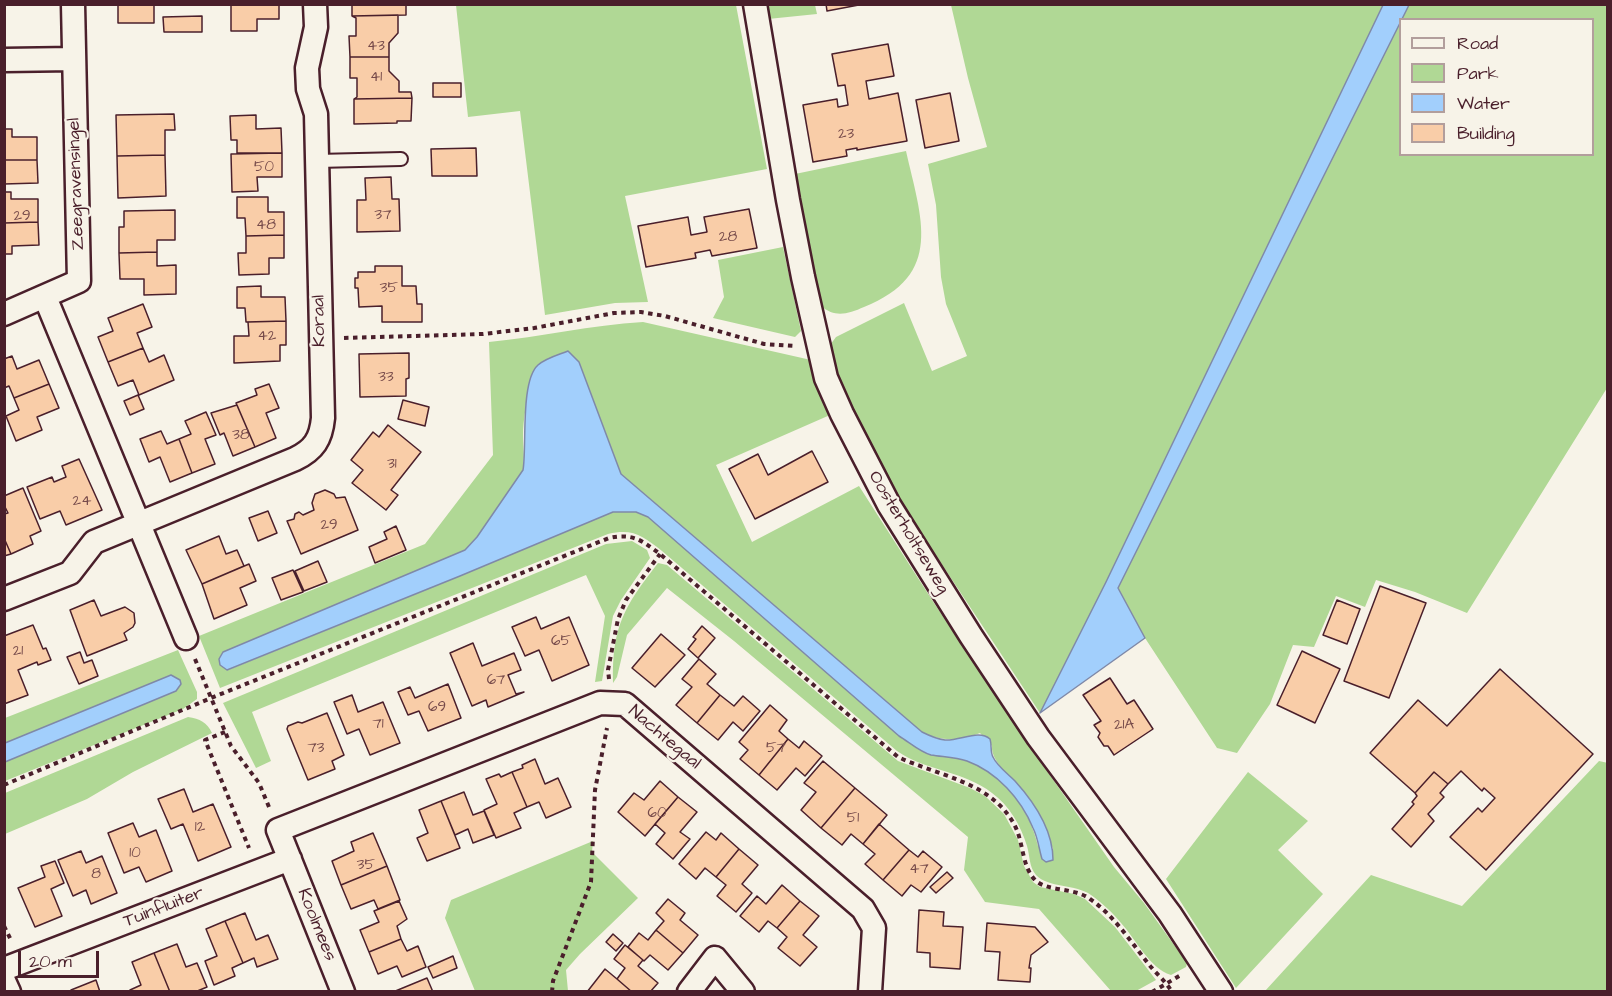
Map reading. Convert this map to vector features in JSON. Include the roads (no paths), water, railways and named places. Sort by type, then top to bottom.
[{"type":"street","name":"Zeegravensingel","points":[[4,314],[79,281],[73,4]]},
{"type":"street","name":"Koraal","points":[[4,599],[70,573],[94,542],[295,459],[312,449],[319,438],[323,418],[316,114],[308,89],[307,68],[316,27],[315,4]]},
{"type":"street","name":"Oosterholtseweg","points":[[755,4],[788,201],[817,343],[826,378],[842,414],[872,474],[912,543],[971,636],[1038,737],[1170,914],[1221,992]]},
{"type":"street","points":[[4,60],[73,59]]},
{"type":"street","points":[[45,297],[186,638]]},
{"type":"street","name":"Nachtegaal","points":[[290,859],[278,830],[600,703],[625,704],[863,909],[874,928],[877,991]]},
{"type":"street","name":"Tuinfluiter","points":[[4,969],[290,859]]},
{"type":"street","name":"Koolmees","points":[[290,859],[343,992]]},
{"type":"street","points":[[689,992],[715,957],[743,992]]},
{"type":"street","points":[[4,981],[9,992]]},
{"type":"lane","points":[[317,161],[401,159]]},
{"type":"water","points":[[1383,5],[1409,5],[1403,18],[1399,18],[1399,25],[1118,588],[1145,638],[1040,713],[1106,582]]},
{"type":"water","points":[[568,351],[579,362],[621,474],[922,732],[945,740],[975,735],[986,736],[990,739],[995,760],[1022,789],[1041,818],[1050,838],[1053,860],[1046,862],[1042,859],[1028,817],[1015,797],[998,779],[967,761],[927,754],[899,736],[648,517],[636,512],[613,512],[227,670],[220,665],[219,659],[223,652],[465,550],[477,537],[523,470],[526,399],[532,373],[541,363]]},
{"type":"water","points":[[171,675],[180,680],[181,684],[176,691],[5,762],[5,743]]}]
